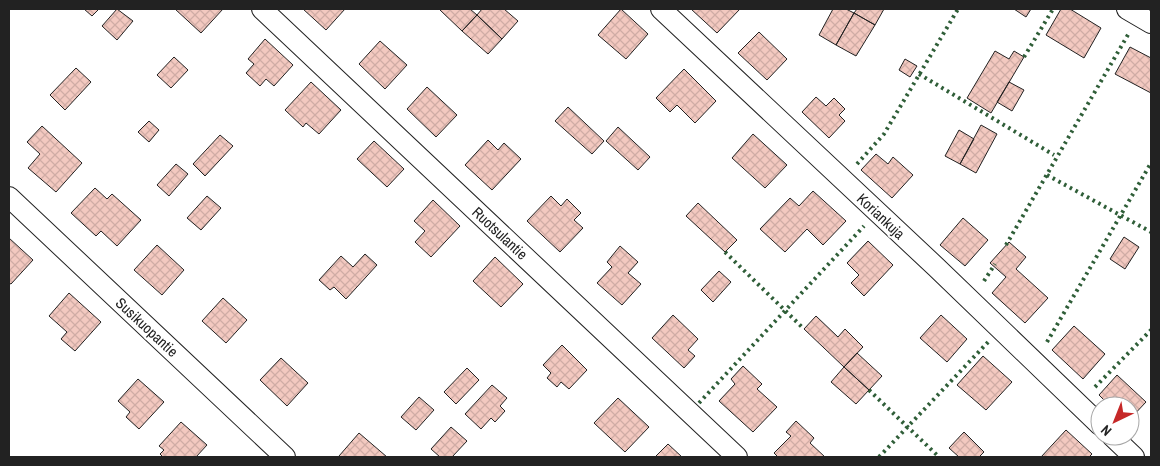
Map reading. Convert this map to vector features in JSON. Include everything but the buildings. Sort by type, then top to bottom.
[{"type":"street","name":"Ruotsulantie","points":[[262,9],[737,457]]},
{"type":"street","name":"Koriankuja","points":[[661,9],[1090,416]]},
{"type":"street","points":[[1127,9],[1151,23]]},
{"type":"street","name":"Susikuopantie","points":[[9,197],[285,457]]},
{"type":"street","points":[[1122,446],[1134,457]]},
{"type":"hedge","points":[[857,164],[884,134],[958,9]]},
{"type":"hedge","points":[[1024,57],[1053,9]]},
{"type":"hedge","points":[[1006,245],[1129,33]]},
{"type":"hedge","points":[[919,74],[1054,155]]},
{"type":"hedge","points":[[1047,342],[1151,163]]},
{"type":"hedge","points":[[1047,175],[1151,232]]},
{"type":"hedge","points":[[699,403],[864,226]]},
{"type":"hedge","points":[[725,252],[804,329]]},
{"type":"hedge","points":[[984,281],[995,264]]},
{"type":"hedge","points":[[1095,387],[1151,330]]},
{"type":"hedge","points":[[879,457],[990,340]]},
{"type":"hedge","points":[[869,390],[939,457]]}]
